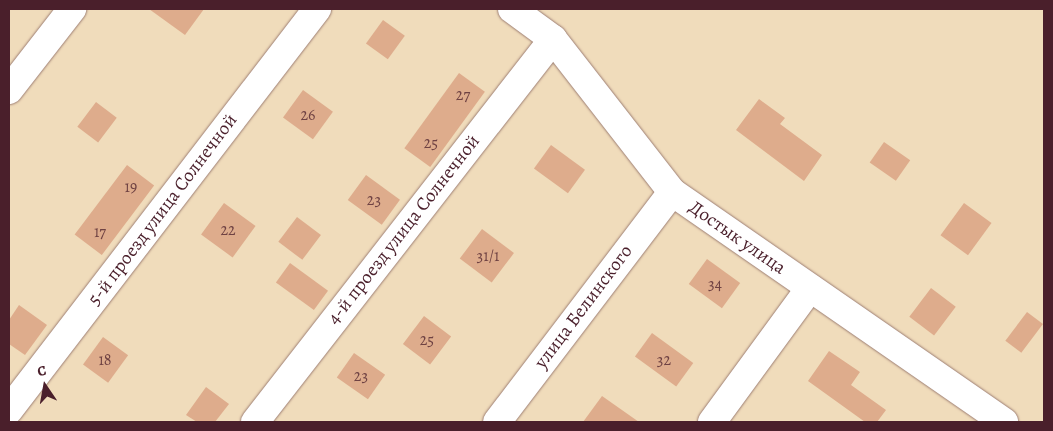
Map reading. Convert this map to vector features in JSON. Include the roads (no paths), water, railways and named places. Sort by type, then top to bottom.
[{"type":"street","points":[[9,90],[72,9]]},
{"type":"street","name":"5-й проезд улица Солнечной","points":[[9,410],[317,9]]},
{"type":"street","name":"Достык улица","points":[[512,9],[553,39],[672,192],[1004,422]]},
{"type":"street","name":"4-й проезд улица Солнечной","points":[[255,422],[553,39]]},
{"type":"street","name":"улица Белинского","points":[[497,422],[672,192]]},
{"type":"street","points":[[712,422],[810,288]]}]
